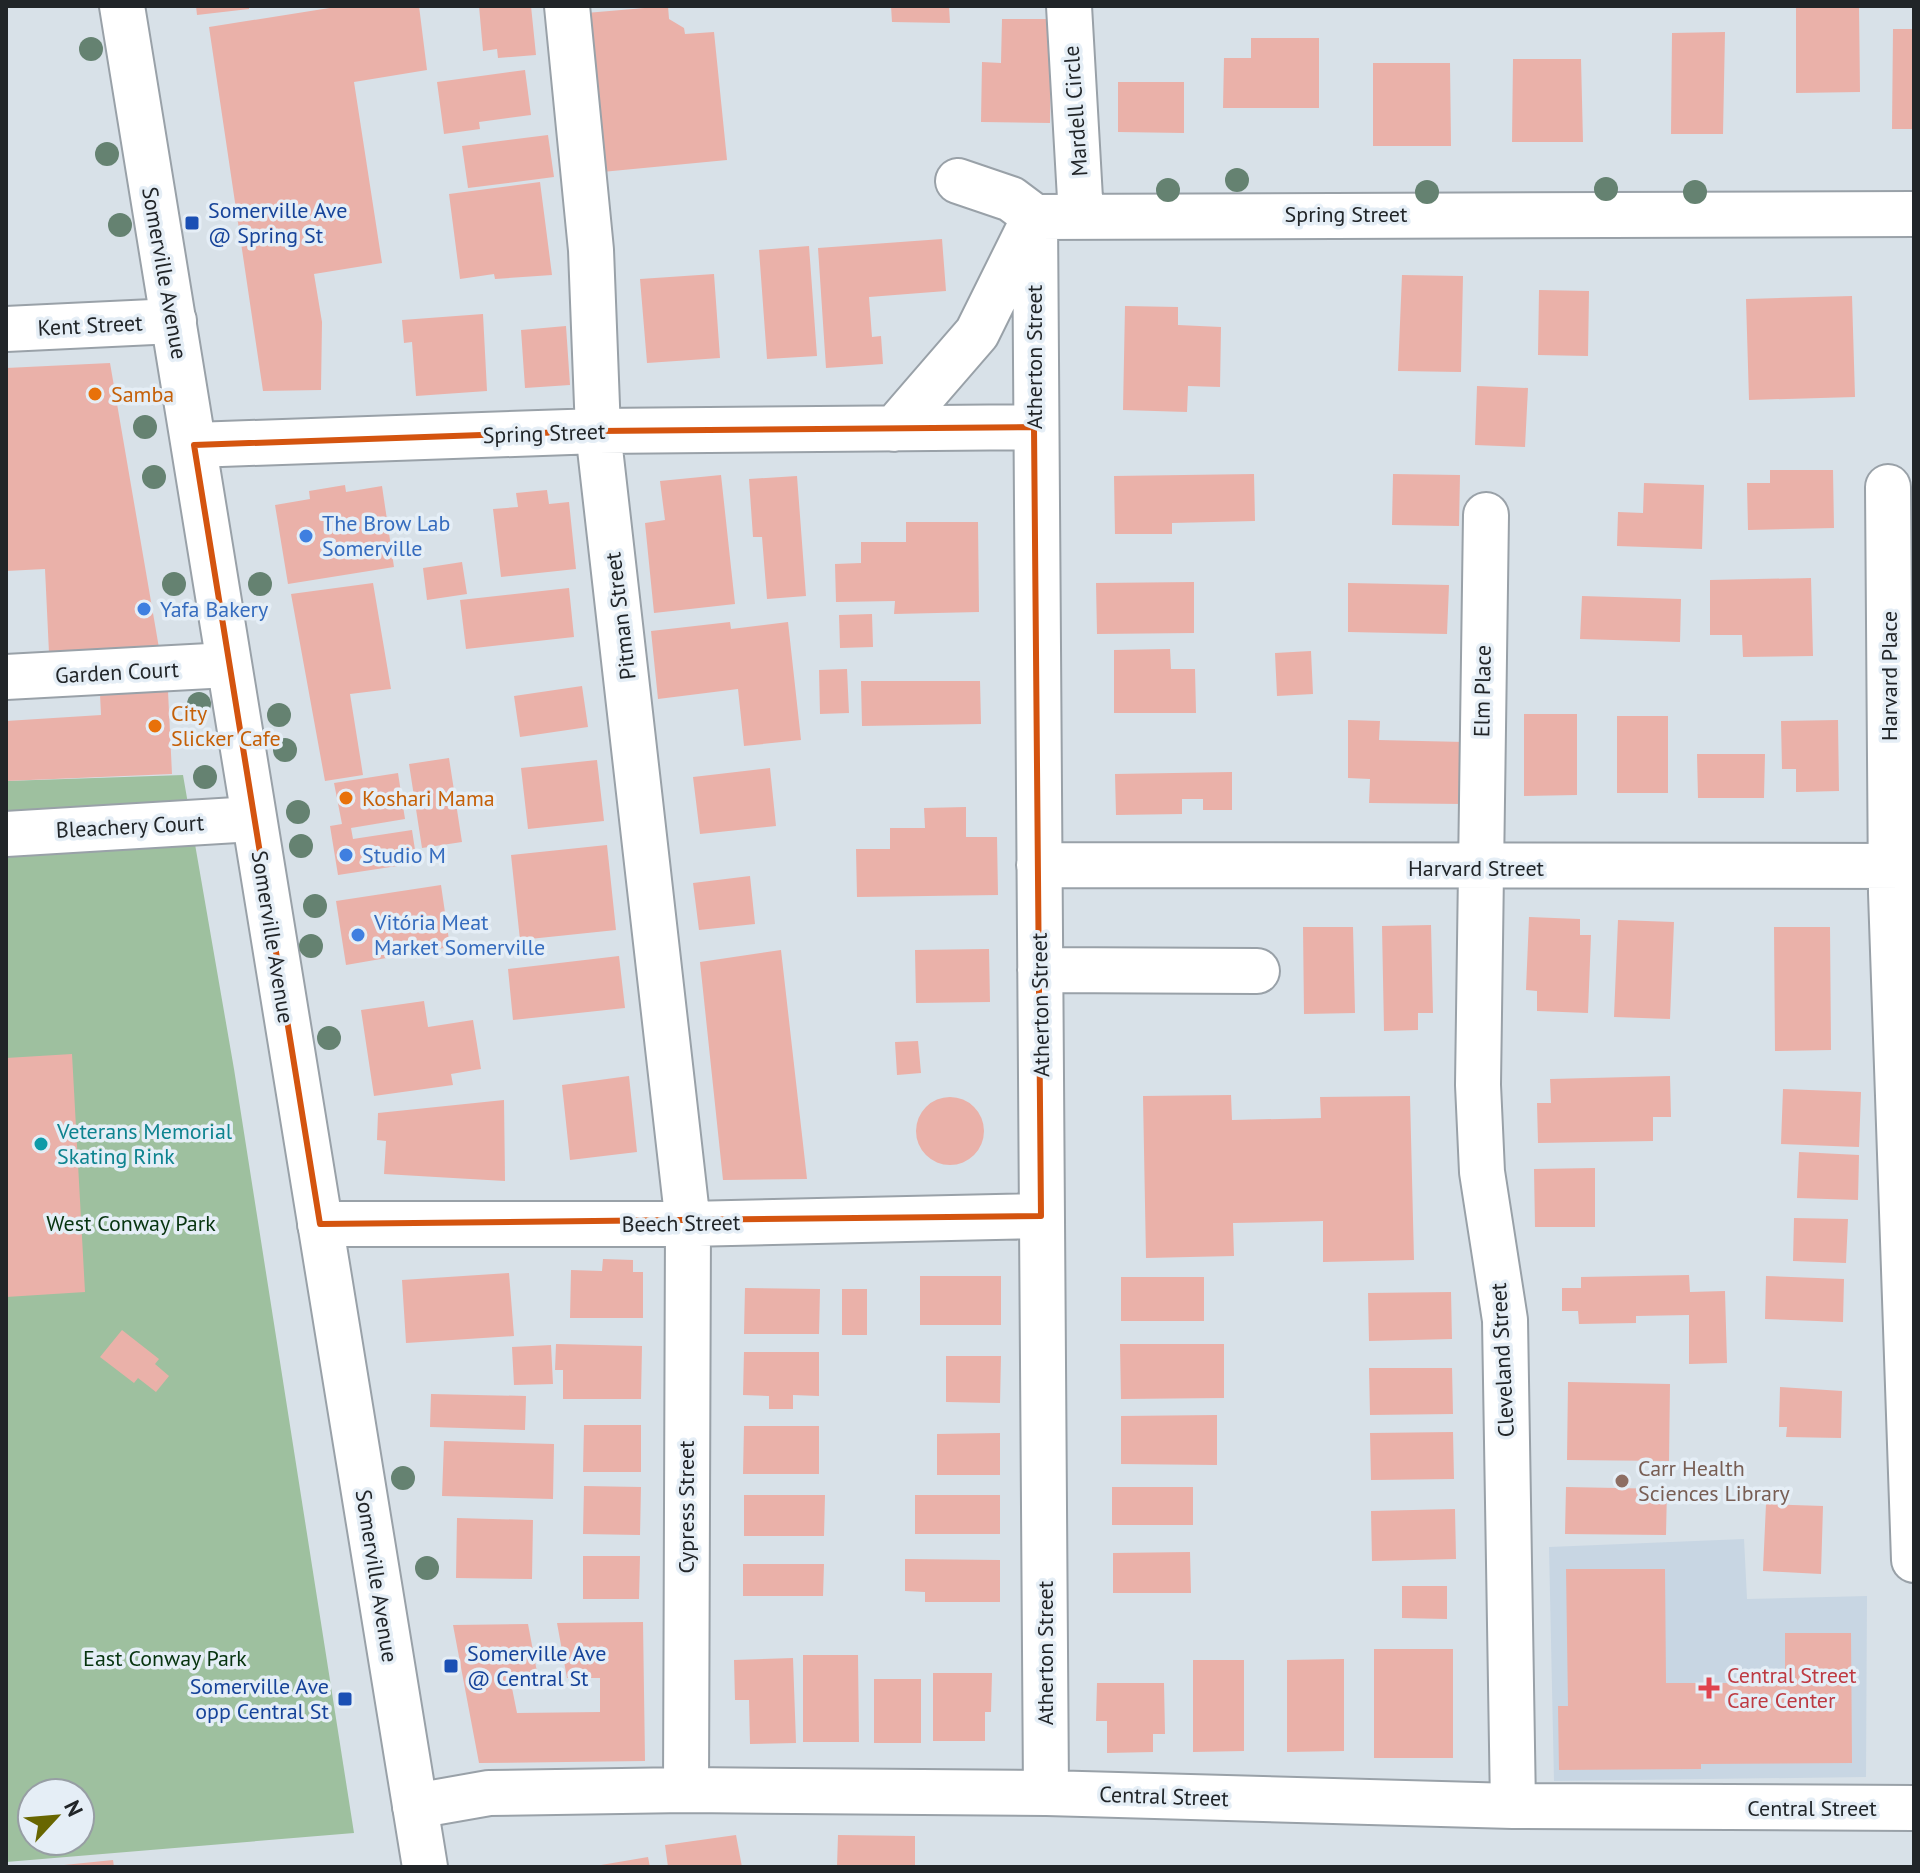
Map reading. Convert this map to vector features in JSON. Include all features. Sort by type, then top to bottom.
[{"type":"street","name":"Somerville Avenue","points":[[122,6],[425,1867]]},
{"type":"street","name":"Pitman Street","points":[[567,6],[591,250],[598,431],[688,1224]]},
{"type":"street","name":"Mardell Circle","points":[[1069,6],[1081,216]]},
{"type":"street","points":[[894,429],[977,333],[1035,217],[1011,199],[958,181]]},
{"type":"street","name":"Spring Street","points":[[1035,217],[1914,214]]},
{"type":"street","name":"Atherton Street","points":[[1035,217],[1034,427],[1046,1793]]},
{"type":"street","name":"Kent Street","points":[[6,329],[174,321]]},
{"type":"street","name":"Spring Street","points":[[194,445],[598,431],[1034,427]]},
{"type":"street","name":"Harvard Place","points":[[1888,487],[1902,866],[1914,1560]]},
{"type":"street","name":"Elm Place","points":[[1478,868],[1486,515]]},
{"type":"street","name":"Garden Court","points":[[6,677],[228,665]]},
{"type":"street","name":"Bleachery Court","points":[[6,834],[253,819]]},
{"type":"street","name":"Harvard Street","points":[[1039,865],[1478,868],[1902,866]]},
{"type":"street","name":"Cleveland Street","points":[[1478,868],[1478,1085],[1482,1172],[1505,1320],[1513,1806]]},
{"type":"street","points":[[1040,970],[1257,971]]},
{"type":"street","name":"Beech Street","points":[[320,1224],[688,1224],[1041,1216]]},
{"type":"street","name":"Cypress Street","points":[[686,1790],[688,1224]]},
{"type":"street","name":"Central Street","points":[[415,1806],[489,1793],[686,1790],[1046,1793],[1513,1806],[1914,1808]]},
{"type":"highlighted area","points":[[1034,427],[1041,1216],[320,1224],[194,445],[598,431]]},
{"type":"shaded area","name":"Central Street Care Center","points":[[1744,1539],[1747,1599],[1867,1596],[1866,1777],[1554,1781],[1549,1547]]},
{"type":"green space","points":[[183,775],[234,1069],[354,1833],[96,1854],[96,1777],[16,1777],[16,1857],[66,1857],[6,1862],[6,781]]},
{"type":"building","points":[[196,6],[249,6],[249,9],[197,15]]},
{"type":"building","points":[[342,6],[419,6],[427,70],[354,82],[382,263],[314,274],[322,322],[321,390],[263,391],[209,27]]},
{"type":"building","points":[[479,6],[531,6],[536,55],[498,58],[497,49],[483,51]]},
{"type":"building","points":[[668,6],[669,19],[684,28],[685,34],[714,32],[727,160],[602,172],[586,13]]},
{"type":"building","points":[[891,6],[949,6],[950,23],[892,22]]},
{"type":"building","points":[[1796,6],[1859,6],[1860,92],[1796,93]]},
{"type":"building","points":[[1002,19],[1052,19],[1050,123],[981,122],[982,62],[1001,63]]},
{"type":"building","points":[[1893,29],[1914,29],[1914,129],[1892,129]]},
{"type":"building","points":[[1725,32],[1723,134],[1671,134],[1672,33]]},
{"type":"building","points":[[1251,38],[1319,38],[1319,108],[1223,108],[1224,58],[1251,58]]},
{"type":"building","points":[[1513,59],[1581,59],[1583,142],[1512,142]]},
{"type":"building","points":[[1373,63],[1450,63],[1451,146],[1373,146]]},
{"type":"building","points":[[525,70],[531,115],[479,122],[480,129],[444,134],[437,82]]},
{"type":"building","points":[[1118,82],[1184,82],[1184,133],[1118,132]]},
{"type":"building","points":[[548,135],[554,177],[468,188],[462,146]]},
{"type":"building","points":[[540,182],[552,275],[495,279],[494,274],[460,279],[449,194]]},
{"type":"building","points":[[942,239],[946,291],[869,297],[872,337],[881,336],[883,364],[826,368],[818,248]]},
{"type":"building","points":[[809,246],[817,356],[767,359],[759,250]]},
{"type":"building","points":[[714,274],[720,358],[647,363],[640,279]]},
{"type":"building","points":[[1402,275],[1463,276],[1461,372],[1398,371]]},
{"type":"building","points":[[1539,290],[1589,291],[1588,356],[1538,355]]},
{"type":"building","points":[[1852,296],[1855,397],[1749,400],[1746,299]]},
{"type":"building","points":[[1125,306],[1178,307],[1178,325],[1221,327],[1220,387],[1188,386],[1187,412],[1123,410]]},
{"type":"building","points":[[483,314],[487,391],[416,396],[412,342],[404,343],[402,320]]},
{"type":"building","points":[[566,326],[570,385],[525,388],[521,330]]},
{"type":"building","points":[[110,363],[159,648],[49,653],[45,569],[6,571],[6,368]]},
{"type":"building","points":[[1477,386],[1528,388],[1525,447],[1475,445]]},
{"type":"building","points":[[1770,470],[1833,470],[1834,528],[1748,530],[1747,483],[1770,483]]},
{"type":"building","points":[[1254,474],[1255,521],[1172,523],[1172,534],[1115,534],[1114,476]]},
{"type":"building","points":[[1393,474],[1460,475],[1459,526],[1392,525]]},
{"type":"building","points":[[721,475],[735,604],[654,613],[645,523],[665,520],[660,481]]},
{"type":"building","points":[[797,476],[806,596],[767,599],[762,537],[753,537],[749,479]]},
{"type":"building","points":[[1644,483],[1704,485],[1702,549],[1617,546],[1618,512],[1643,513]]},
{"type":"building","points":[[345,485],[346,492],[382,486],[394,567],[288,584],[275,505],[310,499],[309,491]]},
{"type":"building","points":[[547,490],[549,504],[569,502],[576,569],[501,577],[493,509],[518,507],[516,493]]},
{"type":"building","points":[[906,522],[978,522],[979,612],[894,614],[895,601],[836,602],[835,564],[861,563],[861,542],[906,542]]},
{"type":"building","points":[[462,562],[467,594],[427,600],[423,568]]},
{"type":"building","points":[[1811,578],[1813,656],[1743,657],[1742,635],[1710,635],[1710,580]]},
{"type":"building","points":[[1194,582],[1194,633],[1097,634],[1096,583]]},
{"type":"building","points":[[373,583],[391,689],[350,694],[363,775],[325,781],[291,594]]},
{"type":"building","points":[[1348,583],[1449,585],[1447,634],[1348,632]]},
{"type":"building","points":[[569,588],[574,637],[466,649],[460,600]]},
{"type":"building","points":[[1582,596],[1681,599],[1680,642],[1580,639]]},
{"type":"building","points":[[872,614],[873,647],[840,648],[839,615]]},
{"type":"building","points":[[730,622],[731,629],[788,622],[801,740],[744,746],[738,689],[658,699],[651,631]]},
{"type":"building","points":[[1170,649],[1171,669],[1195,669],[1196,713],[1114,713],[1114,650]]},
{"type":"building","points":[[1311,651],[1313,694],[1277,696],[1275,653]]},
{"type":"building","points":[[847,669],[849,713],[820,714],[819,670]]},
{"type":"building","points":[[861,681],[980,681],[981,724],[862,726]]},
{"type":"building","points":[[582,686],[588,727],[520,737],[514,696]]},
{"type":"building","points":[[168,691],[172,774],[6,781],[6,721],[101,715],[100,694]]},
{"type":"building","points":[[1524,714],[1577,714],[1577,795],[1524,796]]},
{"type":"building","points":[[1617,716],[1668,716],[1668,793],[1617,793]]},
{"type":"building","points":[[1348,720],[1380,721],[1379,740],[1464,742],[1463,804],[1369,803],[1370,779],[1348,778]]},
{"type":"building","points":[[1838,720],[1839,791],[1796,792],[1796,769],[1782,769],[1781,721]]},
{"type":"building","points":[[1697,754],[1765,754],[1764,798],[1698,798]]},
{"type":"building","points":[[449,758],[462,842],[422,848],[409,764]]},
{"type":"building","points":[[597,760],[604,821],[528,829],[521,768]]},
{"type":"building","points":[[770,768],[776,826],[700,834],[693,777]]},
{"type":"building","points":[[1232,772],[1232,810],[1203,810],[1203,799],[1182,799],[1182,814],[1116,815],[1115,774]]},
{"type":"building","points":[[398,773],[405,819],[351,828],[353,839],[412,830],[417,863],[338,875],[330,826],[342,824],[334,783]]},
{"type":"building","points":[[966,807],[966,837],[997,837],[998,895],[857,897],[856,849],[890,849],[890,828],[925,828],[924,808]]},
{"type":"building","points":[[607,845],[616,930],[520,940],[511,855]]},
{"type":"building","points":[[750,876],[755,924],[699,930],[693,883]]},
{"type":"building","points":[[441,885],[450,947],[346,965],[336,901]]},
{"type":"building","points":[[1529,917],[1580,919],[1580,935],[1591,935],[1588,1013],[1537,1011],[1537,991],[1526,990]]},
{"type":"building","points":[[1618,920],[1674,922],[1670,1019],[1614,1017]]},
{"type":"building","points":[[1431,925],[1433,1013],[1418,1013],[1418,1030],[1384,1031],[1382,926]]},
{"type":"building","points":[[1303,927],[1353,927],[1355,1013],[1304,1014]]},
{"type":"building","points":[[1774,927],[1830,927],[1831,1050],[1775,1051]]},
{"type":"building","points":[[989,949],[990,1002],[916,1003],[915,950]]},
{"type":"building","points":[[781,950],[807,1179],[723,1180],[700,962]]},
{"type":"building","points":[[619,956],[625,1008],[513,1020],[508,969]]},
{"type":"building","points":[[424,1001],[428,1027],[473,1020],[481,1069],[451,1074],[453,1085],[374,1096],[361,1010]]},
{"type":"building","points":[[918,1041],[921,1073],[897,1075],[895,1042]]},
{"type":"building","name":"Veterans Memorial Skating Rink","points":[[72,1054],[85,1292],[6,1297],[6,1058]]},
{"type":"building","points":[[629,1076],[637,1152],[570,1160],[562,1085]]},
{"type":"building","points":[[1670,1076],[1671,1117],[1653,1117],[1653,1141],[1538,1143],[1537,1103],[1551,1103],[1550,1079]]},
{"type":"building","points":[[1783,1089],[1861,1092],[1859,1147],[1781,1144]]},
{"type":"building","points":[[1231,1095],[1232,1120],[1321,1118],[1320,1097],[1410,1096],[1414,1260],[1323,1262],[1323,1221],[1233,1223],[1234,1256],[1146,1258],[1143,1096]]},
{"type":"building","points":[[943,1097],[957,1097],[969,1102],[979,1112],[984,1131],[979,1150],[969,1160],[957,1165],[943,1165],[931,1160],[921,1150],[916,1138],[916,1124],[921,1112],[931,1102]]},
{"type":"building","points":[[504,1100],[505,1181],[384,1174],[386,1141],[377,1140],[378,1113]]},
{"type":"building","points":[[1799,1152],[1859,1155],[1858,1200],[1797,1198]]},
{"type":"building","points":[[1595,1168],[1595,1227],[1535,1227],[1534,1169]]},
{"type":"building","points":[[1794,1218],[1848,1219],[1846,1263],[1793,1261]]},
{"type":"building","points":[[603,1259],[633,1260],[633,1272],[643,1272],[643,1318],[570,1318],[571,1270],[602,1271]]},
{"type":"building","points":[[509,1273],[514,1336],[406,1343],[402,1280]]},
{"type":"building","points":[[1689,1275],[1690,1292],[1725,1291],[1727,1363],[1689,1364],[1689,1315],[1636,1316],[1636,1323],[1579,1324],[1578,1311],[1562,1311],[1562,1288],[1581,1288],[1581,1277]]},
{"type":"building","points":[[920,1276],[1001,1276],[1001,1325],[920,1325]]},
{"type":"building","points":[[1766,1276],[1844,1279],[1843,1322],[1765,1319]]},
{"type":"building","points":[[1121,1277],[1204,1277],[1204,1321],[1121,1321]]},
{"type":"building","points":[[745,1288],[820,1289],[819,1334],[744,1334]]},
{"type":"building","points":[[842,1289],[867,1289],[867,1335],[842,1335]]},
{"type":"building","points":[[1451,1292],[1452,1339],[1369,1341],[1368,1293]]},
{"type":"building","points":[[122,1330],[159,1359],[155,1364],[169,1376],[156,1392],[138,1378],[134,1383],[100,1357]]},
{"type":"building","points":[[556,1344],[642,1346],[641,1399],[563,1399],[563,1370],[555,1370]]},
{"type":"building","points":[[1120,1344],[1224,1344],[1224,1398],[1121,1399]]},
{"type":"building","points":[[551,1345],[553,1384],[514,1385],[512,1347]]},
{"type":"building","points":[[744,1352],[819,1352],[819,1396],[793,1395],[793,1409],[769,1409],[769,1396],[743,1395]]},
{"type":"building","points":[[946,1356],[1001,1356],[1000,1403],[946,1402]]},
{"type":"building","points":[[1369,1368],[1452,1368],[1453,1414],[1370,1415]]},
{"type":"building","points":[[1568,1382],[1670,1384],[1669,1461],[1567,1460]]},
{"type":"building","points":[[1780,1387],[1842,1391],[1841,1438],[1786,1437],[1787,1427],[1779,1427]]},
{"type":"building","points":[[431,1394],[526,1396],[525,1430],[430,1427]]},
{"type":"building","points":[[1217,1415],[1217,1465],[1121,1464],[1121,1416]]},
{"type":"building","points":[[584,1425],[641,1425],[641,1472],[583,1472]]},
{"type":"building","points":[[744,1426],[819,1426],[819,1474],[743,1474]]},
{"type":"building","points":[[1453,1432],[1454,1479],[1371,1480],[1370,1433]]},
{"type":"building","points":[[1000,1433],[1000,1475],[937,1475],[937,1434]]},
{"type":"building","points":[[444,1441],[554,1444],[553,1499],[442,1496]]},
{"type":"building","points":[[584,1486],[641,1487],[640,1535],[583,1534]]},
{"type":"building","points":[[1112,1487],[1193,1487],[1193,1525],[1112,1525]]},
{"type":"building","points":[[1566,1487],[1667,1489],[1666,1535],[1565,1534]]},
{"type":"building","points":[[744,1495],[825,1495],[824,1536],[744,1536]]},
{"type":"building","points":[[915,1495],[1000,1495],[1000,1534],[915,1534]]},
{"type":"building","points":[[1766,1504],[1823,1506],[1821,1574],[1763,1571]]},
{"type":"building","points":[[1455,1509],[1456,1559],[1372,1561],[1371,1511]]},
{"type":"building","points":[[457,1518],[533,1520],[532,1579],[456,1578]]},
{"type":"building","points":[[1190,1552],[1191,1593],[1113,1593],[1113,1553]]},
{"type":"building","points":[[583,1556],[640,1556],[639,1599],[583,1599]]},
{"type":"building","points":[[905,1559],[1000,1560],[1000,1602],[925,1602],[925,1592],[905,1591]]},
{"type":"building","points":[[743,1564],[824,1564],[823,1596],[743,1596]]},
{"type":"building","points":[[1566,1569],[1665,1569],[1666,1683],[1785,1683],[1785,1633],[1851,1633],[1852,1763],[1701,1764],[1701,1769],[1559,1770],[1558,1706],[1568,1706]]},
{"type":"building","points":[[1402,1586],[1447,1586],[1447,1619],[1402,1618]]},
{"type":"building","points":[[643,1622],[645,1761],[479,1763],[453,1625],[528,1624],[540,1688],[512,1688],[517,1713],[600,1712],[600,1678],[567,1678],[557,1623]]},
{"type":"building","points":[[1374,1649],[1453,1649],[1453,1758],[1374,1758]]},
{"type":"building","points":[[803,1655],[858,1655],[859,1742],[803,1742]]},
{"type":"building","points":[[793,1658],[796,1743],[750,1744],[749,1700],[735,1700],[734,1660]]},
{"type":"building","points":[[1344,1659],[1344,1751],[1287,1752],[1287,1660]]},
{"type":"building","points":[[1193,1660],[1244,1660],[1244,1751],[1193,1752]]},
{"type":"building","points":[[933,1673],[992,1673],[991,1712],[985,1712],[985,1741],[933,1741]]},
{"type":"building","points":[[874,1679],[921,1679],[921,1743],[874,1743]]},
{"type":"building","points":[[1097,1683],[1164,1683],[1165,1734],[1153,1734],[1153,1752],[1107,1753],[1107,1721],[1096,1721]]},
{"type":"building","points":[[736,1835],[742,1867],[668,1867],[665,1845]]},
{"type":"building","points":[[838,1835],[915,1836],[915,1867],[837,1867]]},
{"type":"building","points":[[648,1857],[650,1867],[601,1867],[601,1865]]},
{"type":"building","points":[[113,1860],[114,1867],[64,1867],[64,1865]]},
{"type":"place","name":"Somerville Ave @ Spring St","points":[[192,223]]},
{"type":"place","name":"Samba","points":[[95,394]]},
{"type":"place","name":"The Brow Lab Somerville","points":[[306,536]]},
{"type":"place","name":"Yafa Bakery","points":[[144,609]]},
{"type":"place","name":"City Slicker Cafe","points":[[155,726]]},
{"type":"place","name":"Koshari Mama","points":[[346,798]]},
{"type":"place","name":"Studio M","points":[[346,855]]},
{"type":"place","name":"Vitória Meat Market Somerville","points":[[358,935]]},
{"type":"place","name":"Veterans Memorial Skating Rink","points":[[41,1144]]},
{"type":"place","name":"Carr Health Sciences Library","points":[[1622,1481]]},
{"type":"place","name":"Somerville Ave @ Central St","points":[[451,1666]]},
{"type":"place","name":"Central Street Care Center","points":[[1709,1688]]},
{"type":"place","name":"Somerville Ave opp Central St","points":[[345,1699]]},
{"type":"park label","name":"West Conway Park","points":[[131,1223]]},
{"type":"park label","name":"East Conway Park","points":[[165,1658]]}]
